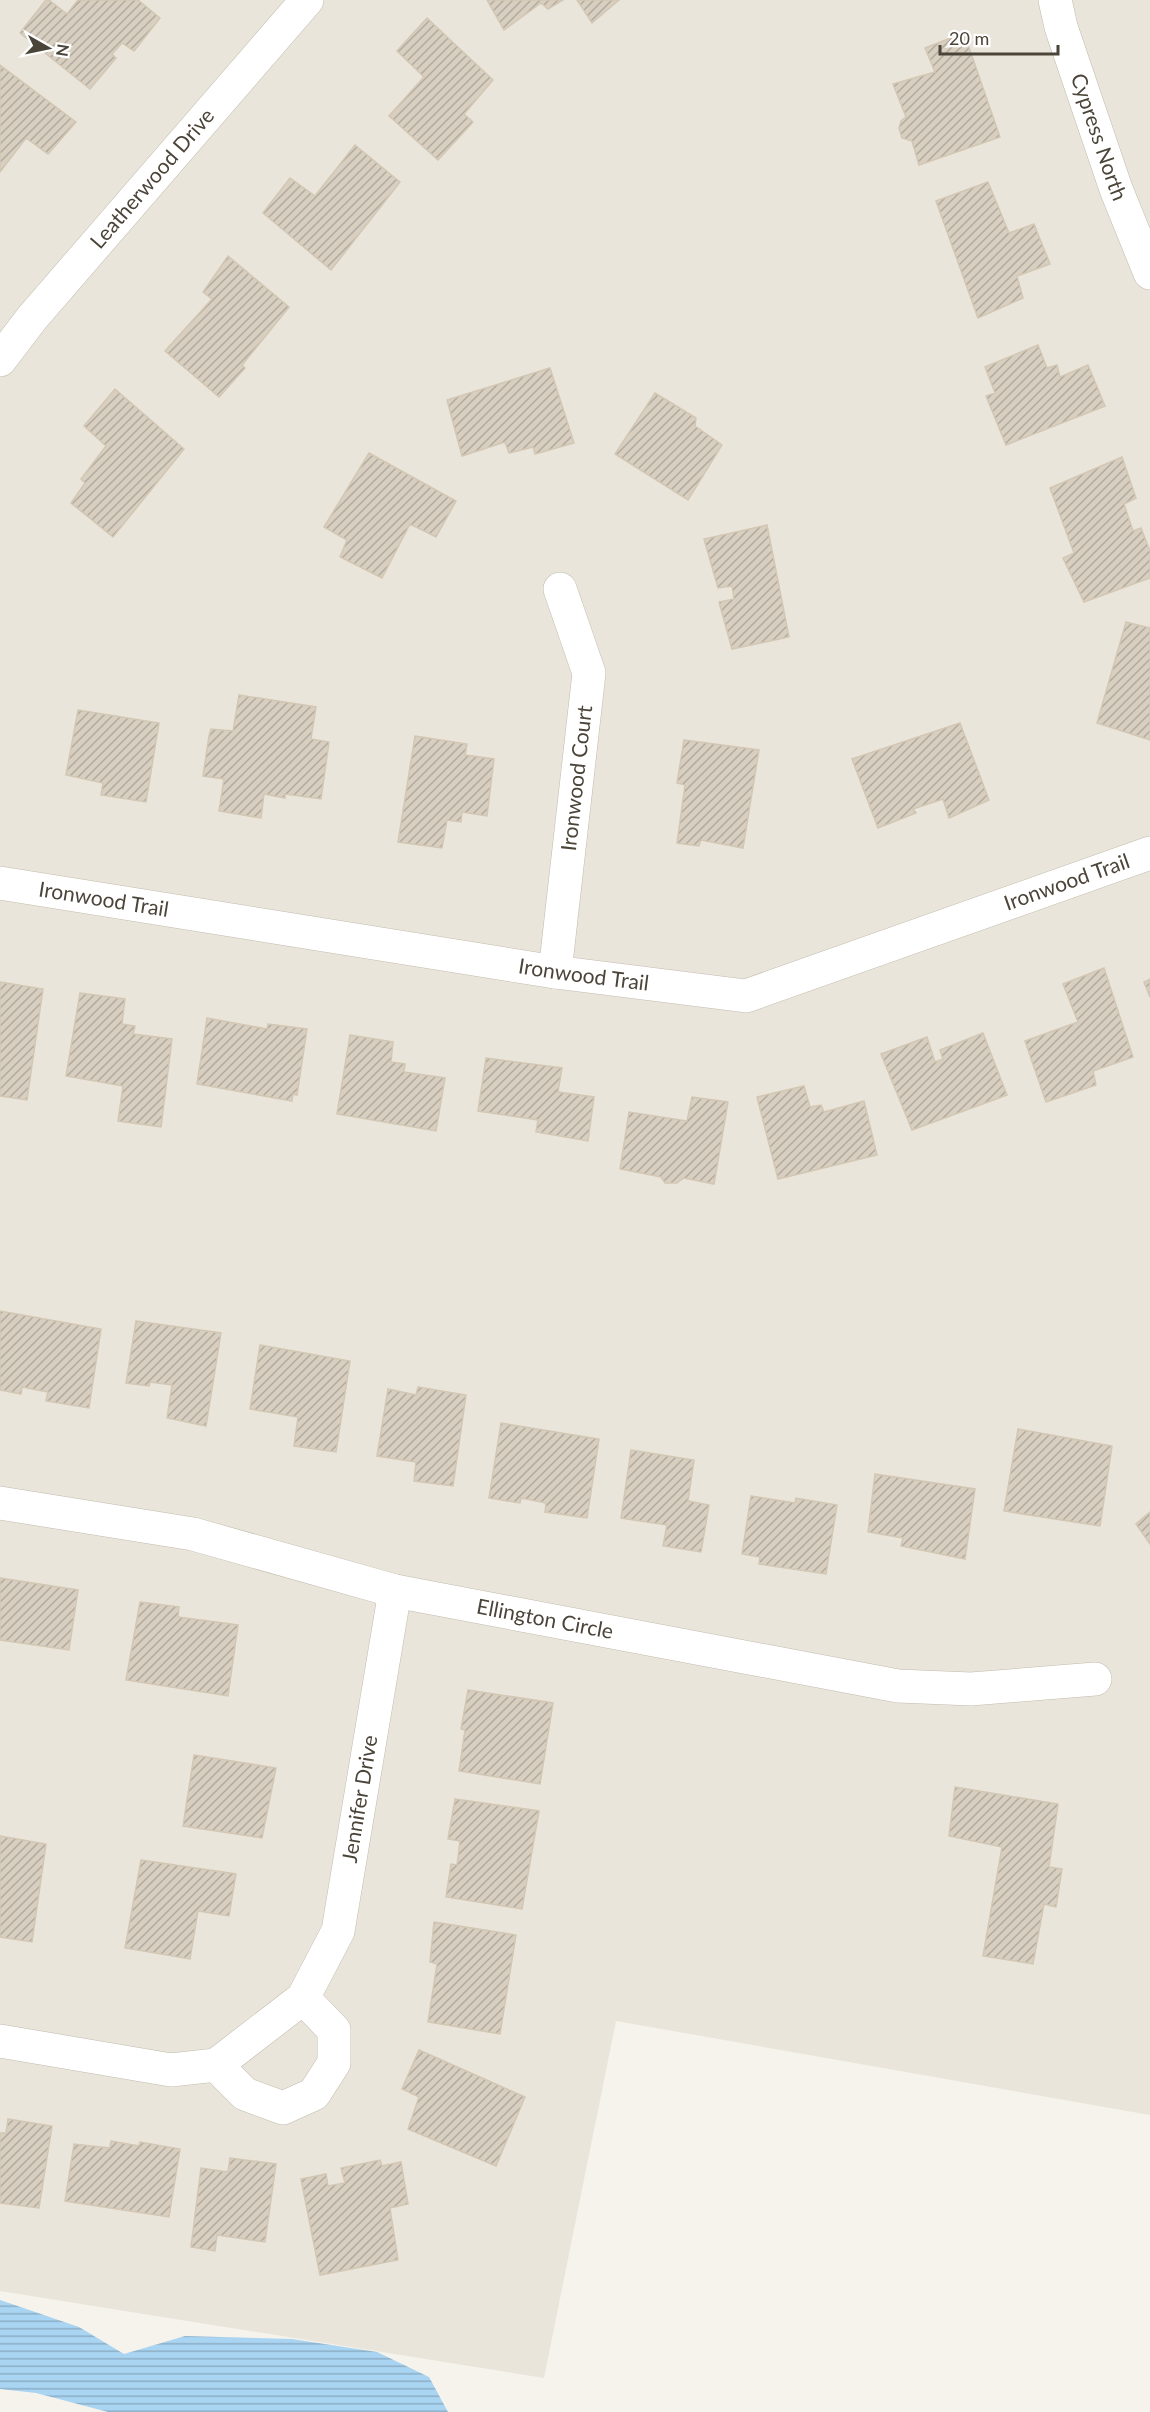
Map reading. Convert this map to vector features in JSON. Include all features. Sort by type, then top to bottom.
[{"type":"street","name":"Leatherwood Drive","points":[[0,360],[32,318],[307,0]]},
{"type":"street","name":"Cypress North","points":[[1055,0],[1061,27],[1116,189],[1150,273]]},
{"type":"street","name":"Ironwood Court","points":[[555,972],[589,673],[560,589]]},
{"type":"street","name":"Ironwood Trail","points":[[0,883],[555,972],[746,996],[1150,853]]},
{"type":"street","name":"Ellington Circle","points":[[0,1503],[193,1534],[395,1591],[898,1686],[971,1689],[1095,1679]]},
{"type":"street","name":"Jennifer Drive","points":[[216,2065],[303,1998],[338,1931],[395,1591]]},
{"type":"street","points":[[0,2041],[171,2070],[216,2065],[245,2094],[283,2108],[314,2094],[334,2063],[334,2030],[303,1998]]},
{"type":"shaded area","points":[[0,0],[1150,0],[1150,2115],[616,2021],[544,2378],[0,2291]]},
{"type":"water","points":[[0,2300],[79,2327],[124,2354],[185,2336],[292,2339],[377,2352],[429,2377],[448,2412],[108,2412],[36,2393],[0,2389]]},
{"type":"building","points":[[46,0],[67,14],[78,0],[138,0],[160,18],[134,51],[122,43],[112,54],[116,58],[90,89],[20,33]]},
{"type":"building","points":[[487,0],[563,0],[548,9],[541,3],[504,30]]},
{"type":"building","points":[[577,0],[619,0],[592,23]]},
{"type":"building","points":[[427,18],[493,80],[464,114],[473,122],[438,160],[389,116],[424,77],[397,51]]},
{"type":"building","points":[[964,33],[1000,137],[919,165],[912,141],[902,138],[899,128],[901,121],[906,117],[893,84],[935,72],[925,48]]},
{"type":"building","points":[[0,65],[76,122],[48,154],[26,138],[0,172]]},
{"type":"building","points":[[355,145],[400,182],[331,270],[263,213],[290,178],[315,196]]},
{"type":"building","points":[[988,182],[1009,233],[1034,224],[1050,264],[1017,276],[1023,298],[978,318],[936,201]]},
{"type":"building","points":[[228,256],[289,307],[242,365],[245,368],[219,397],[165,351],[212,299],[203,292]]},
{"type":"building","points":[[1038,345],[1047,368],[1057,365],[1060,377],[1088,365],[1105,406],[1006,445],[986,396],[995,393],[985,367]]},
{"type":"building","points":[[550,368],[574,443],[535,454],[533,447],[509,453],[505,442],[462,456],[447,400]]},
{"type":"building","points":[[115,389],[184,449],[113,537],[71,503],[85,483],[81,479],[106,446],[84,426]]},
{"type":"building","points":[[655,393],[696,418],[695,426],[722,445],[688,500],[615,454]]},
{"type":"building","points":[[369,453],[456,501],[436,537],[410,524],[382,578],[340,557],[347,540],[324,527]]},
{"type":"building","points":[[1122,457],[1136,498],[1124,504],[1133,531],[1141,528],[1150,551],[1150,578],[1084,602],[1063,558],[1074,553],[1050,488]]},
{"type":"building","points":[[767,525],[789,637],[732,649],[719,602],[734,599],[732,586],[718,588],[704,539]]},
{"type":"building","points":[[1126,622],[1150,628],[1150,740],[1097,723]]},
{"type":"building","points":[[239,695],[316,707],[311,739],[329,742],[321,799],[285,794],[285,798],[264,794],[261,818],[219,811],[224,779],[203,776],[209,736],[211,729],[233,731]]},
{"type":"building","points":[[78,710],[159,723],[146,802],[101,795],[103,783],[66,775]]},
{"type":"building","points":[[960,723],[989,800],[949,818],[943,799],[913,809],[916,813],[878,828],[852,759]]},
{"type":"building","points":[[415,736],[467,744],[465,755],[494,759],[487,816],[462,812],[461,822],[447,820],[442,848],[398,842]]},
{"type":"building","points":[[684,740],[759,750],[743,848],[701,840],[699,846],[677,843],[685,785],[677,783]]},
{"type":"building","points":[[1104,968],[1133,1057],[1093,1071],[1096,1085],[1046,1102],[1025,1041],[1078,1022],[1063,984]]},
{"type":"building","points":[[1150,979],[1150,997],[1144,982]]},
{"type":"building","points":[[0,982],[43,989],[27,1100],[0,1096]]},
{"type":"building","points":[[80,993],[125,999],[122,1024],[135,1026],[133,1034],[172,1039],[161,1127],[118,1121],[123,1086],[66,1076]]},
{"type":"building","points":[[207,1018],[267,1029],[268,1024],[307,1029],[297,1095],[293,1094],[292,1101],[197,1084]]},
{"type":"building","points":[[983,1033],[1007,1095],[912,1130],[881,1054],[927,1037],[935,1062],[943,1059],[940,1050]]},
{"type":"building","points":[[350,1035],[393,1042],[391,1062],[405,1064],[404,1072],[445,1078],[436,1131],[337,1114]]},
{"type":"building","points":[[486,1058],[562,1068],[558,1092],[594,1097],[588,1141],[536,1132],[538,1120],[478,1111]]},
{"type":"building","points":[[804,1086],[810,1107],[821,1105],[824,1112],[864,1101],[877,1155],[778,1179],[757,1097]]},
{"type":"building","points":[[692,1097],[728,1102],[714,1184],[684,1178],[677,1183],[665,1183],[661,1177],[620,1169],[629,1112],[687,1121]]},
{"type":"building","points":[[0,1311],[101,1329],[89,1408],[46,1401],[48,1392],[22,1387],[21,1394],[0,1390]]},
{"type":"building","points":[[136,1321],[221,1333],[206,1426],[167,1418],[172,1385],[150,1382],[149,1386],[126,1383]]},
{"type":"building","points":[[260,1345],[350,1361],[336,1452],[294,1446],[298,1417],[250,1409]]},
{"type":"building","points":[[418,1387],[466,1395],[453,1486],[414,1481],[416,1462],[377,1456],[388,1389],[416,1395]]},
{"type":"building","points":[[501,1423],[599,1439],[587,1518],[545,1512],[546,1503],[521,1498],[520,1503],[489,1498]]},
{"type":"building","points":[[1018,1429],[1112,1446],[1100,1526],[1004,1511]]},
{"type":"building","points":[[631,1450],[694,1460],[688,1501],[709,1505],[701,1552],[663,1546],[667,1525],[621,1518]]},
{"type":"building","points":[[875,1474],[975,1489],[965,1559],[901,1546],[903,1538],[868,1532]]},
{"type":"building","points":[[751,1496],[795,1503],[796,1498],[837,1505],[826,1574],[759,1564],[760,1557],[742,1554]]},
{"type":"building","points":[[1150,1512],[1150,1544],[1136,1524]]},
{"type":"building","points":[[0,1578],[78,1590],[69,1650],[0,1640]]},
{"type":"building","points":[[140,1602],[179,1607],[178,1617],[238,1625],[228,1696],[126,1680]]},
{"type":"building","points":[[468,1690],[553,1703],[540,1784],[459,1771],[465,1730],[461,1729]]},
{"type":"building","points":[[194,1755],[276,1768],[262,1838],[183,1826]]},
{"type":"building","points":[[955,1787],[1058,1804],[1049,1867],[1062,1869],[1056,1907],[1044,1904],[1033,1964],[983,1956],[1002,1847],[949,1836]]},
{"type":"building","points":[[455,1799],[539,1811],[522,1909],[446,1897],[451,1864],[457,1865],[460,1841],[448,1839]]},
{"type":"building","points":[[0,1836],[46,1844],[32,1942],[0,1937]]},
{"type":"building","points":[[141,1860],[236,1874],[229,1916],[198,1911],[190,1959],[125,1948]]},
{"type":"building","points":[[434,1922],[516,1935],[500,2034],[428,2022],[437,1964],[430,1962]]},
{"type":"building","points":[[419,2050],[525,2097],[496,2166],[408,2129],[419,2097],[402,2089]]},
{"type":"building","points":[[8,2119],[52,2126],[39,2208],[0,2203],[0,2133],[6,2133]]},
{"type":"building","points":[[111,2141],[139,2146],[140,2142],[180,2149],[169,2217],[65,2201],[74,2144],[110,2148]]},
{"type":"building","points":[[230,2158],[276,2164],[265,2242],[217,2235],[215,2251],[191,2247],[201,2168],[228,2172]]},
{"type":"building","points":[[380,2160],[382,2166],[401,2162],[408,2204],[390,2208],[398,2260],[320,2275],[301,2179],[326,2174],[328,2186],[345,2183],[341,2168]]}]
